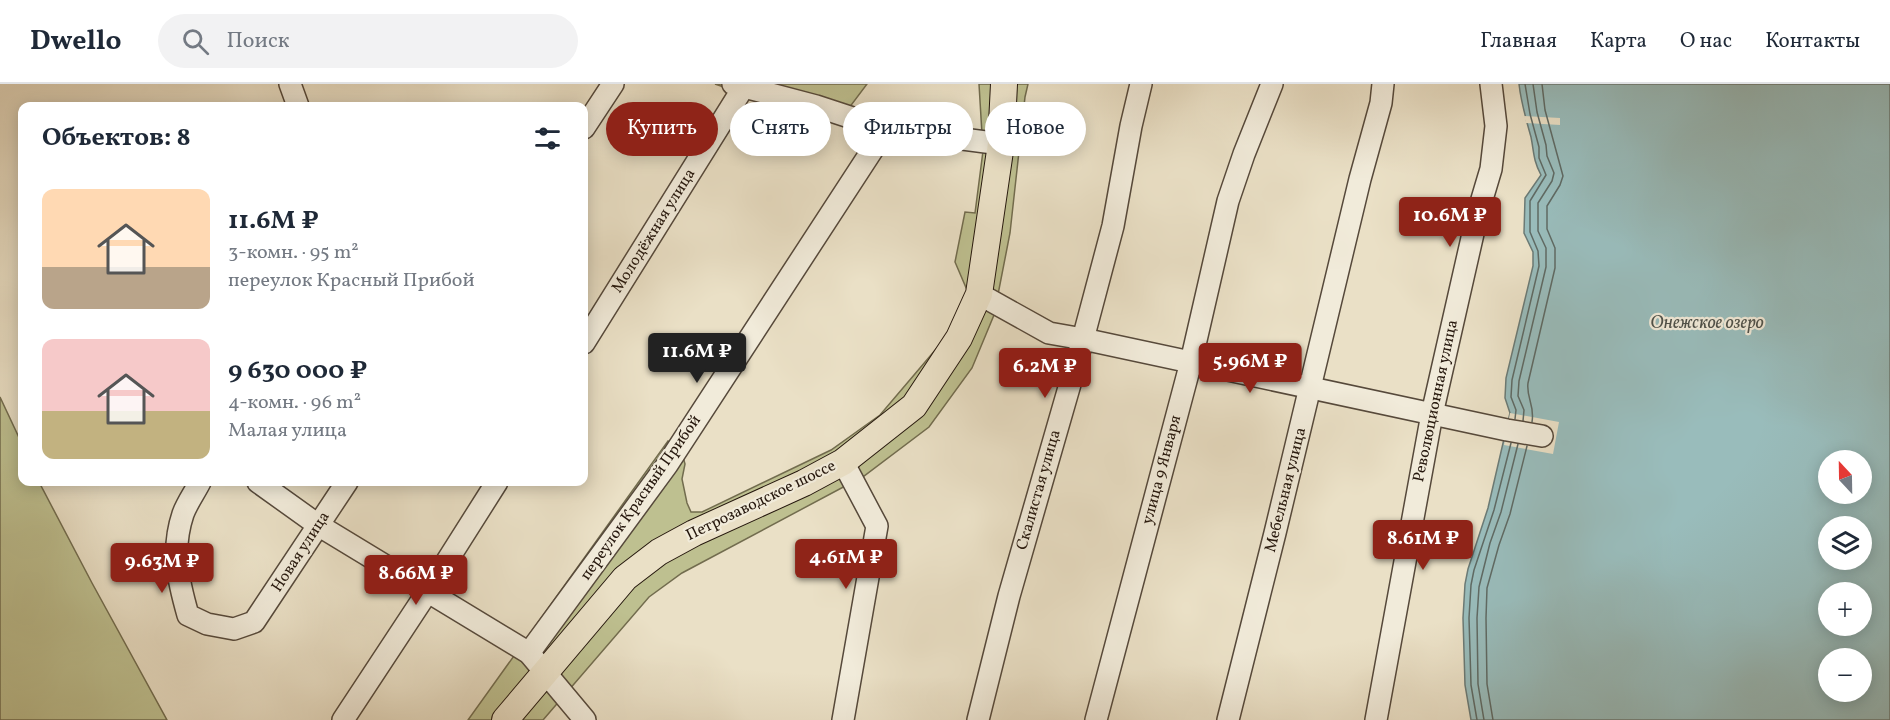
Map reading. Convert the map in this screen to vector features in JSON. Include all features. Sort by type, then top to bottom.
[{"type":"main road","name":"Петрозаводское шоссе","points":[[1003,102],[1004,84]]},
{"type":"main road","name":"Петрозаводское шоссе","points":[[505,720],[625,578],[659,552],[694,533],[804,483],[843,462],[914,406],[959,338],[979,294],[999,156]]},
{"type":"street","points":[[290,84],[297,102]]},
{"type":"street","points":[[588,122],[613,84]]},
{"type":"street","name":"Скалистая улица","points":[[978,720],[1009,596],[1113,226],[1141,84]]},
{"type":"street","name":"улица 9 Января","points":[[1096,720],[1191,362],[1228,201],[1272,84]]},
{"type":"street","name":"Мебельная улица","points":[[1228,720],[1360,179],[1381,103],[1383,84]]},
{"type":"street","name":"Революционная улица","points":[[1376,720],[1432,414],[1477,216],[1491,170],[1496,126],[1491,84]]},
{"type":"street","points":[[738,86],[843,115]]},
{"type":"street","name":"Молодёжная улица","points":[[588,336],[738,86]]},
{"type":"street","name":"переулок Красный Прибой","points":[[529,653],[668,465],[868,156]]},
{"type":"street","points":[[979,294],[1049,333],[1542,436]]},
{"type":"street","points":[[843,462],[877,526],[843,720]]},
{"type":"street","name":"Новая улица","points":[[198,486],[183,514],[176,548],[178,578],[188,615],[207,624],[234,629],[254,622],[344,486]]},
{"type":"street","points":[[264,486],[318,525],[529,653],[585,720]]},
{"type":"street","points":[[343,720],[494,486]]},
{"type":"green space","points":[[715,84],[867,84],[854,102],[843,102],[843,116],[840,120],[831,118],[831,102],[772,102]]},
{"type":"green space","points":[[979,84],[1028,84],[1024,102],[985,102],[985,156],[1018,156],[1010,233],[994,315],[972,368],[929,427],[864,476],[682,573],[649,597],[543,720],[468,720],[668,441],[681,449],[685,464],[682,479],[691,512],[702,512],[831,450],[880,415],[948,335],[967,290],[955,262],[965,212],[975,213],[983,151]]},
{"type":"green space","points":[[0,397],[18,435],[18,486],[41,486],[167,720],[0,720]]},
{"type":"water","name":"Онежское озеро","points":[[1519,84],[1890,84],[1890,720],[1471,720],[1465,685],[1463,618],[1465,584],[1488,508],[1510,413],[1505,398],[1506,378],[1533,266],[1533,252],[1524,233],[1525,198],[1541,175],[1535,160]]},
{"type":"pier","points":[[1524,116],[1560,118],[1560,125],[1526,123]]},
{"type":"pier","points":[[1510,413],[1559,422],[1553,454],[1504,445]]}]
